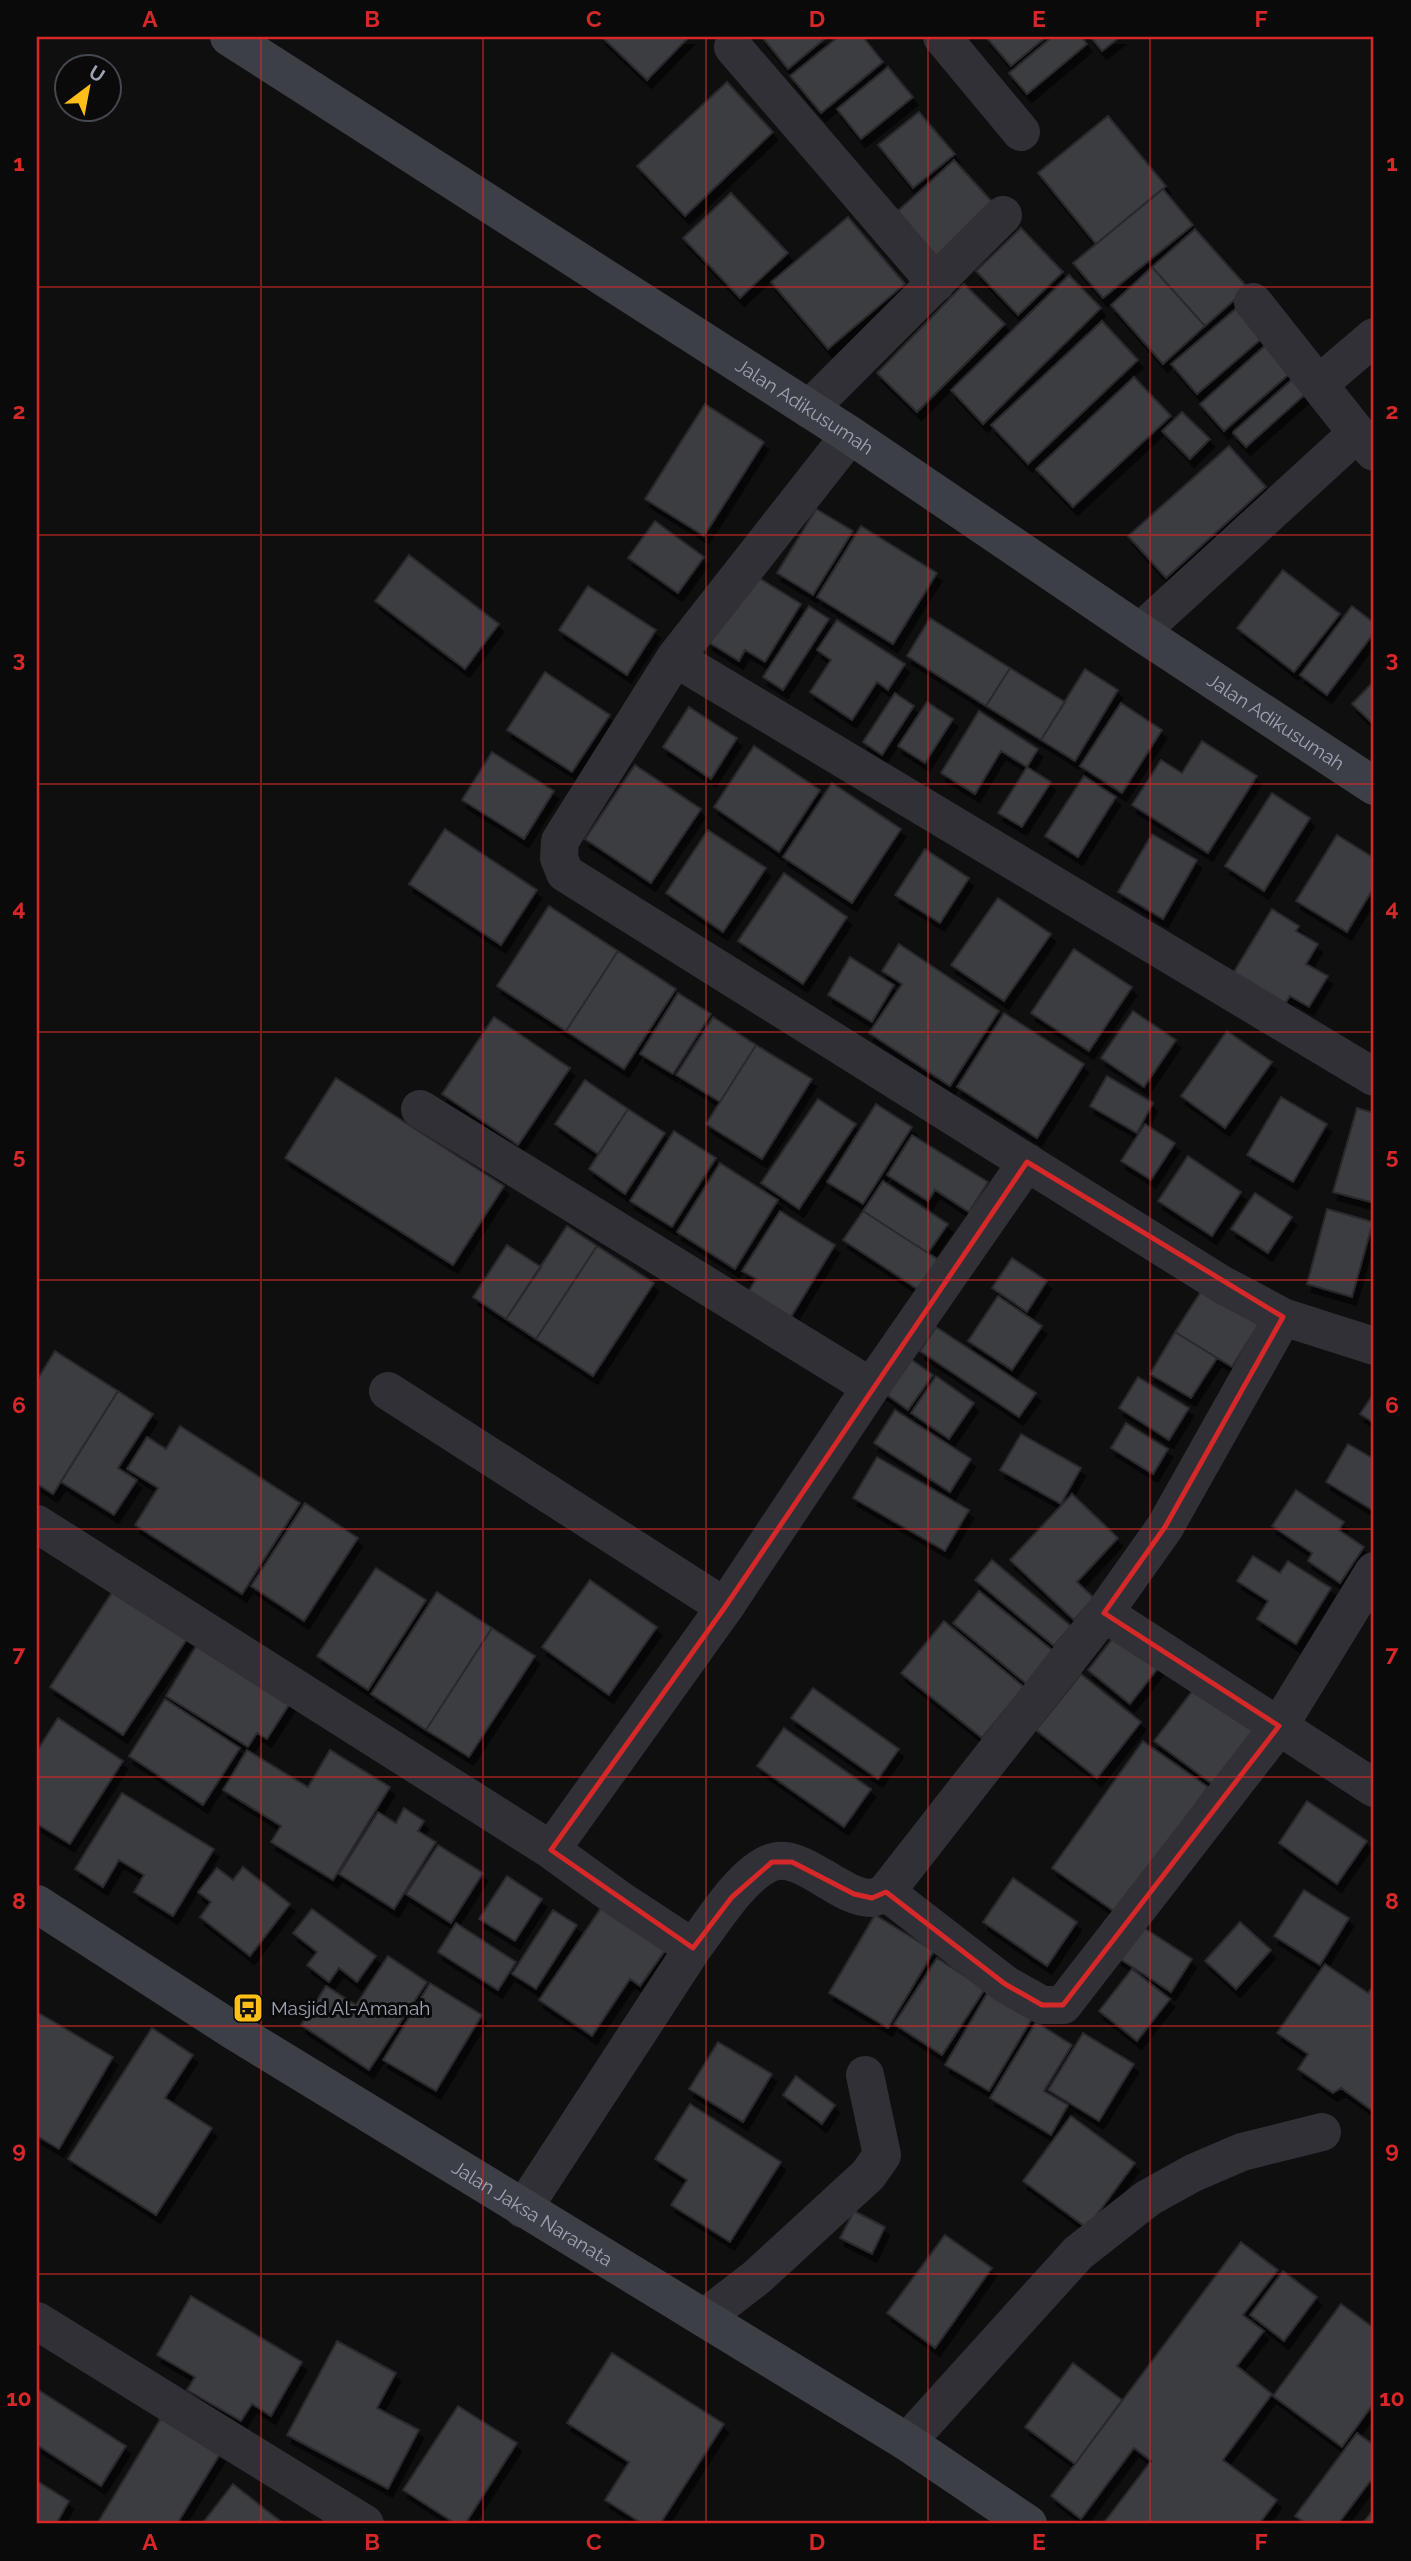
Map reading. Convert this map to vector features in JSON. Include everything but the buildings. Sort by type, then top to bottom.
[{"type":"main road","name":"Jalan Adikusumah","points":[[229,37],[850,435],[1140,632],[1374,786]]},
{"type":"main road","name":"Jalan Jaksa Naranata","points":[[37,1904],[234,2031],[907,2442],[1028,2524]]},
{"type":"street","points":[[942,37],[1021,132]]},
{"type":"street","points":[[733,47],[936,283]]},
{"type":"street","points":[[809,409],[1003,215]]},
{"type":"street","points":[[1140,632],[1366,442],[1253,302]]},
{"type":"street","points":[[1319,384],[1374,337]]},
{"type":"street","points":[[850,435],[675,658],[560,841],[559,858],[565,873],[1221,1284],[1283,1317],[1374,1346]]},
{"type":"street","points":[[675,658],[1374,1077]]},
{"type":"street","points":[[420,1109],[871,1387]]},
{"type":"street","points":[[551,1850],[725,1607],[871,1387],[1027,1161]]},
{"type":"street","points":[[523,2208],[694,1948],[732,1897],[755,1872],[772,1861],[792,1862],[854,1894],[872,1898],[886,1892],[1104,1613],[1166,1527],[1283,1317]]},
{"type":"street","points":[[388,1391],[725,1607]]},
{"type":"street","points":[[37,1524],[551,1850],[620,1900],[694,1948]]},
{"type":"street","points":[[886,1892],[1005,1984],[1042,2005],[1063,2005],[1279,1726],[1374,1571]]},
{"type":"street","points":[[1104,1613],[1279,1726],[1371,1779]]},
{"type":"street","points":[[704,2318],[757,2277],[868,2175],[875,2165],[881,2155],[865,2075]]},
{"type":"street","points":[[907,2442],[1078,2253],[1148,2198],[1192,2173],[1242,2152],[1322,2132]]},
{"type":"street","points":[[37,2321],[365,2524]]},
{"type":"highlighted area","points":[[1027,1162],[1283,1317],[1165,1527],[1104,1613],[1279,1726],[1063,2005],[1042,2005],[1005,1984],[886,1892],[872,1898],[854,1894],[792,1862],[772,1862],[732,1897],[693,1948],[551,1850],[725,1607]]},
{"type":"place","name":"Masjid Al-Amanah","points":[[248,2008]]}]
